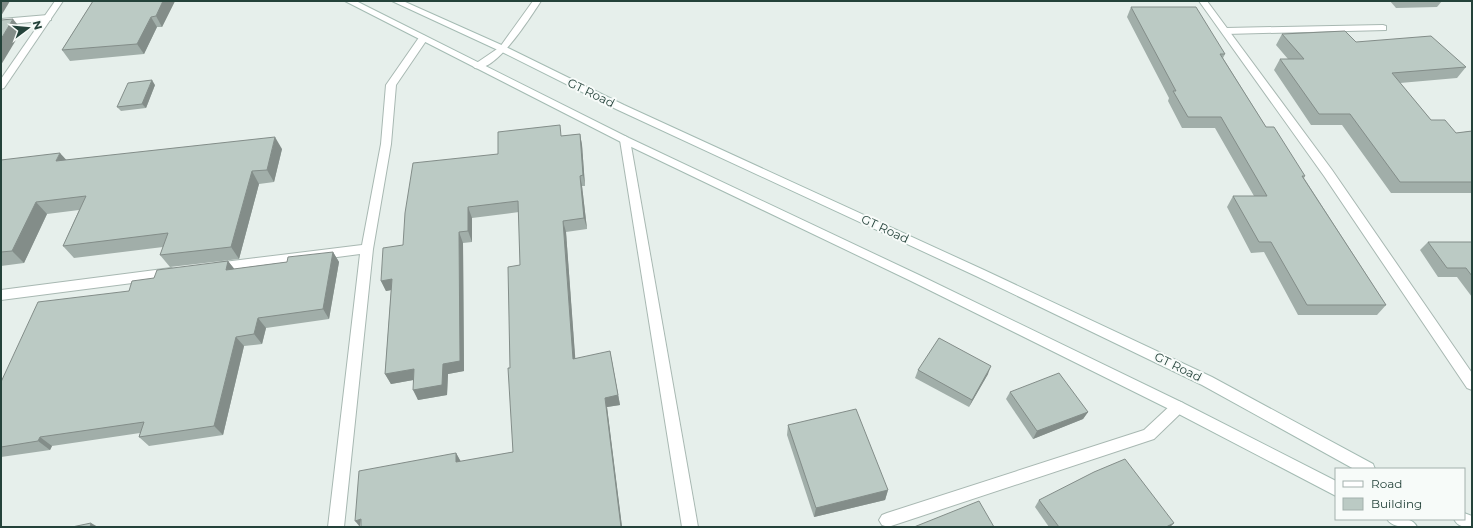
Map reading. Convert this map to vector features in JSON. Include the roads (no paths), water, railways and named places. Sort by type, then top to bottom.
[{"type":"street","points":[[1,86],[59,1]]},
{"type":"street","points":[[349,1],[625,140],[915,278],[1178,407],[1335,488]]},
{"type":"street","name":"GT Road","points":[[396,1],[503,49],[620,107],[980,273],[1207,381],[1366,468]]},
{"type":"street","points":[[478,66],[503,49],[537,1]]},
{"type":"street","points":[[1203,1],[1328,173],[1472,384]]},
{"type":"street","points":[[1,22],[48,18]]},
{"type":"street","points":[[1226,31],[1383,28]]},
{"type":"street","points":[[336,527],[367,249],[386,144],[391,85],[422,38]]},
{"type":"street","points":[[625,140],[690,527]]},
{"type":"street","points":[[204,269],[367,249]]},
{"type":"street","points":[[1,295],[180,272]]},
{"type":"street","points":[[886,520],[1149,435],[1178,407]]}]
